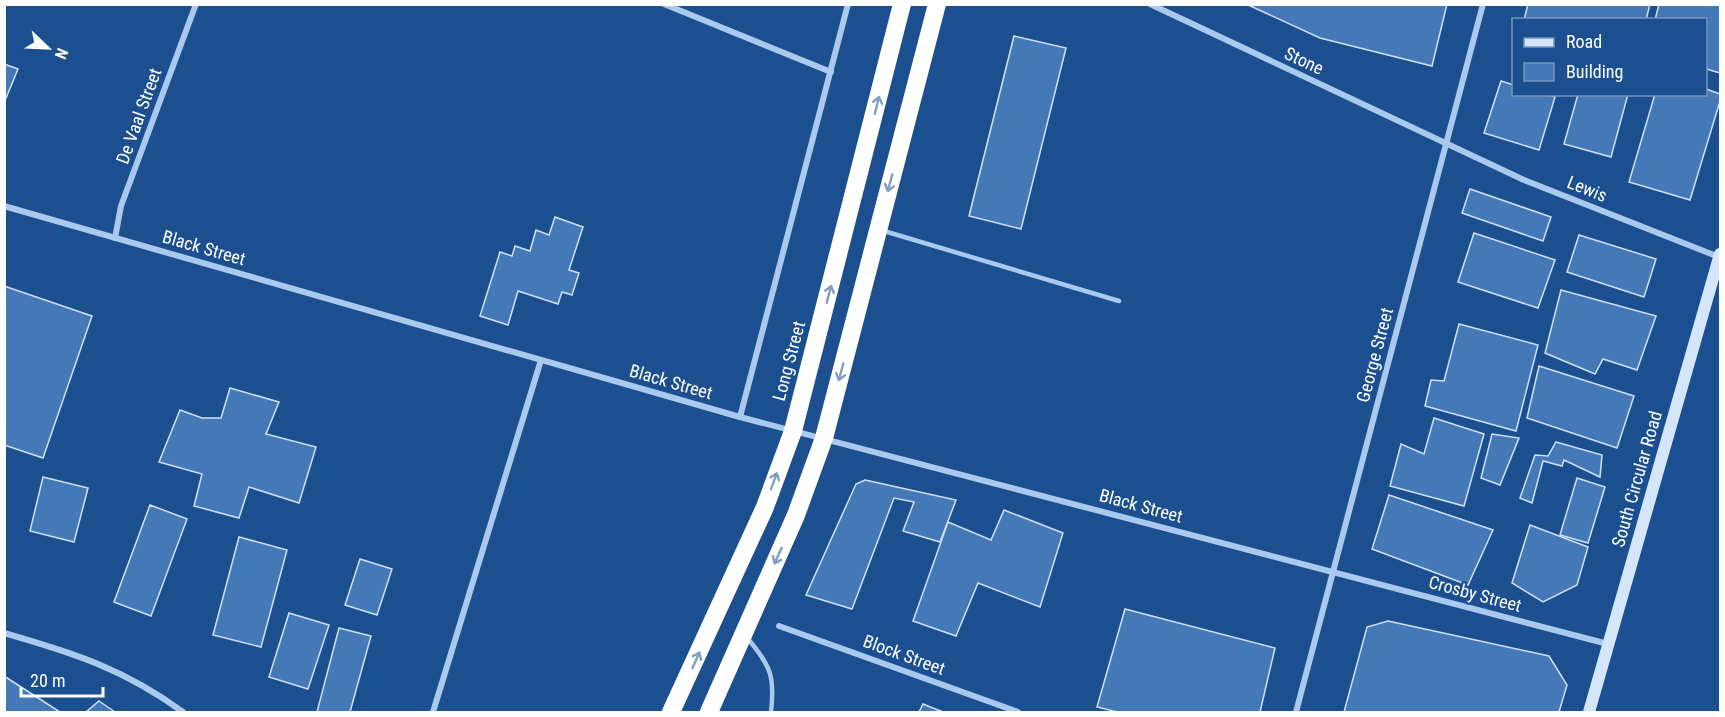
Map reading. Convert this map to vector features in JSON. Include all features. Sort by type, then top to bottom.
[{"type":"highway","name":"Long Street","points":[[671,712],[765,507],[793,431],[902,4]]},
{"type":"highway","points":[[709,712],[796,514],[824,438],[937,4]]},
{"type":"street","name":"De Vaal Street","points":[[115,238],[121,206],[196,4]]},
{"type":"street","points":[[664,4],[831,72]]},
{"type":"street","name":"Long Street","points":[[740,417],[848,4]]},
{"type":"street","name":"Stone","points":[[1150,4],[1445,145]]},
{"type":"street","name":"George Street","points":[[1296,712],[1483,4]]},
{"type":"street","name":"Lewis","points":[[1445,145],[1524,180],[1720,256]]},
{"type":"street","name":"Black Street","points":[[4,206],[740,417],[1334,573]]},
{"type":"street","name":"South Circular Road","points":[[1589,712],[1720,256]]},
{"type":"street","points":[[433,712],[541,360]]},
{"type":"street","name":"Crosby Street","points":[[1334,573],[1608,644]]},
{"type":"street","name":"Block Street","points":[[779,626],[1018,712]]},
{"type":"street","points":[[4,633],[78,654],[123,673],[183,712]]},
{"type":"lane","points":[[878,229],[1119,301]]},
{"type":"lane","points":[[744,634],[770,668],[774,685],[771,712]]},
{"type":"building","points":[[1246,4],[1447,4],[1432,66],[1320,38]]},
{"type":"building","points":[[1528,4],[1650,4],[1646,18],[1524,18]]},
{"type":"building","points":[[1659,4],[1720,4],[1720,73],[1707,69],[1707,18],[1656,18]]},
{"type":"building","points":[[1014,36],[1066,48],[1021,229],[969,216]]},
{"type":"building","points":[[4,64],[18,69],[4,103]]},
{"type":"building","points":[[1501,81],[1512,84],[1512,96],[1555,97],[1539,150],[1484,133]]},
{"type":"building","points":[[1707,89],[1720,94],[1720,101],[1690,200],[1629,182],[1654,96],[1707,96]]},
{"type":"building","points":[[1577,96],[1627,96],[1611,157],[1564,144]]},
{"type":"building","points":[[1470,189],[1551,217],[1543,241],[1462,213]]},
{"type":"building","points":[[555,217],[583,227],[569,270],[579,273],[572,295],[562,292],[558,304],[518,291],[508,325],[480,316],[500,252],[512,256],[515,246],[530,251],[536,230],[549,235]]},
{"type":"building","points":[[1474,233],[1555,260],[1538,308],[1458,282]]},
{"type":"building","points":[[1579,235],[1656,259],[1644,297],[1567,272]]},
{"type":"building","points":[[4,286],[92,316],[43,458],[4,445]]},
{"type":"building","points":[[1561,290],[1656,316],[1637,370],[1603,359],[1595,374],[1545,353]]},
{"type":"building","points":[[1459,324],[1538,345],[1516,431],[1425,406],[1431,380],[1444,381]]},
{"type":"building","points":[[1539,366],[1634,396],[1617,448],[1527,418]]},
{"type":"building","points":[[230,388],[279,402],[266,434],[316,447],[299,503],[249,487],[239,518],[194,506],[202,474],[159,462],[180,410],[202,418],[221,418]]},
{"type":"building","points":[[1434,418],[1484,434],[1464,506],[1390,486],[1401,444],[1424,454]]},
{"type":"building","points":[[1492,434],[1519,438],[1500,485],[1481,478]]},
{"type":"building","points":[[1556,442],[1602,455],[1600,477],[1564,460],[1562,466],[1543,461],[1532,503],[1520,498],[1535,455],[1548,456]]},
{"type":"building","points":[[43,477],[88,488],[74,542],[30,531]]},
{"type":"building","points":[[1577,478],[1605,487],[1588,543],[1560,535]]},
{"type":"building","points":[[865,480],[956,500],[940,542],[903,531],[914,502],[894,498],[852,609],[806,595],[856,484]]},
{"type":"building","points":[[1389,495],[1493,530],[1468,585],[1372,549]]},
{"type":"building","points":[[150,505],[187,519],[151,616],[114,602]]},
{"type":"building","points":[[1004,510],[1063,533],[1040,607],[978,583],[956,636],[913,621],[948,522],[991,540]]},
{"type":"building","points":[[1530,525],[1588,547],[1577,585],[1543,602],[1512,583]]},
{"type":"building","points":[[239,537],[287,550],[261,647],[213,635]]},
{"type":"building","points":[[360,559],[392,569],[377,615],[345,605]]},
{"type":"building","points":[[1125,609],[1275,648],[1260,712],[1117,712],[1097,707]]},
{"type":"building","points":[[289,613],[329,625],[308,689],[269,677]]},
{"type":"building","points":[[1388,621],[1549,656],[1567,685],[1559,712],[1344,712],[1367,627]]},
{"type":"building","points":[[339,628],[371,636],[350,712],[317,712]]},
{"type":"building","points":[[4,676],[60,712],[4,712]]},
{"type":"building","points":[[99,701],[115,712],[86,712]]},
{"type":"building","points":[[923,704],[943,712],[919,712]]}]
